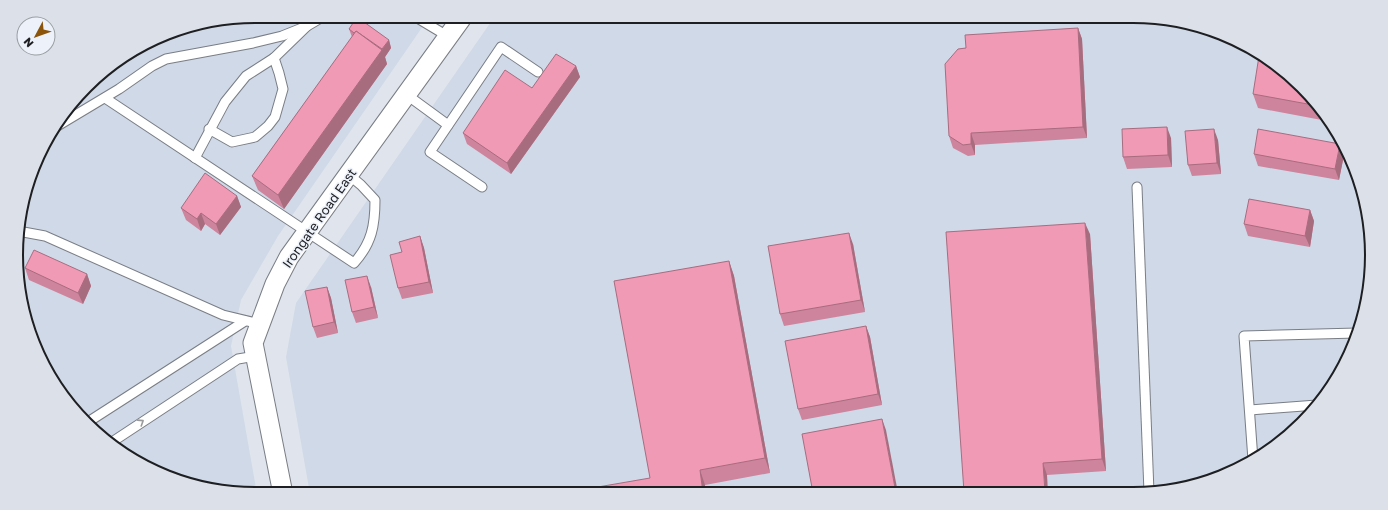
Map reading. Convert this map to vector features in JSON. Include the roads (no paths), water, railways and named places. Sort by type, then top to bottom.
[{"type":"street","name":"Irongate Road East","points":[[282,487],[253,343],[253,323],[289,257],[459,23]]},
{"type":"lane","points":[[66,121],[135,79],[152,66],[166,59],[253,43],[282,36],[312,23]]},
{"type":"lane","points":[[427,23],[449,37]]},
{"type":"lane","points":[[195,158],[225,102],[246,76],[274,58],[307,26]]},
{"type":"lane","points":[[482,187],[430,152],[501,47],[538,72]]},
{"type":"lane","points":[[209,130],[232,142],[256,137],[268,126],[275,117],[282,89],[274,58]]},
{"type":"lane","points":[[407,95],[448,125]]},
{"type":"lane","points":[[105,98],[354,263],[368,245],[372,234],[375,218],[375,200],[361,185],[348,176]]},
{"type":"lane","points":[[1137,187],[1149,487]]},
{"type":"lane","points":[[24,232],[45,236],[223,315],[253,323]]},
{"type":"lane","points":[[92,420],[253,323]]},
{"type":"lane","points":[[1253,454],[1244,336],[1352,333]]},
{"type":"lane","points":[[115,440],[238,359],[256,356]]},
{"type":"lane","points":[[1250,410],[1309,406]]}]
